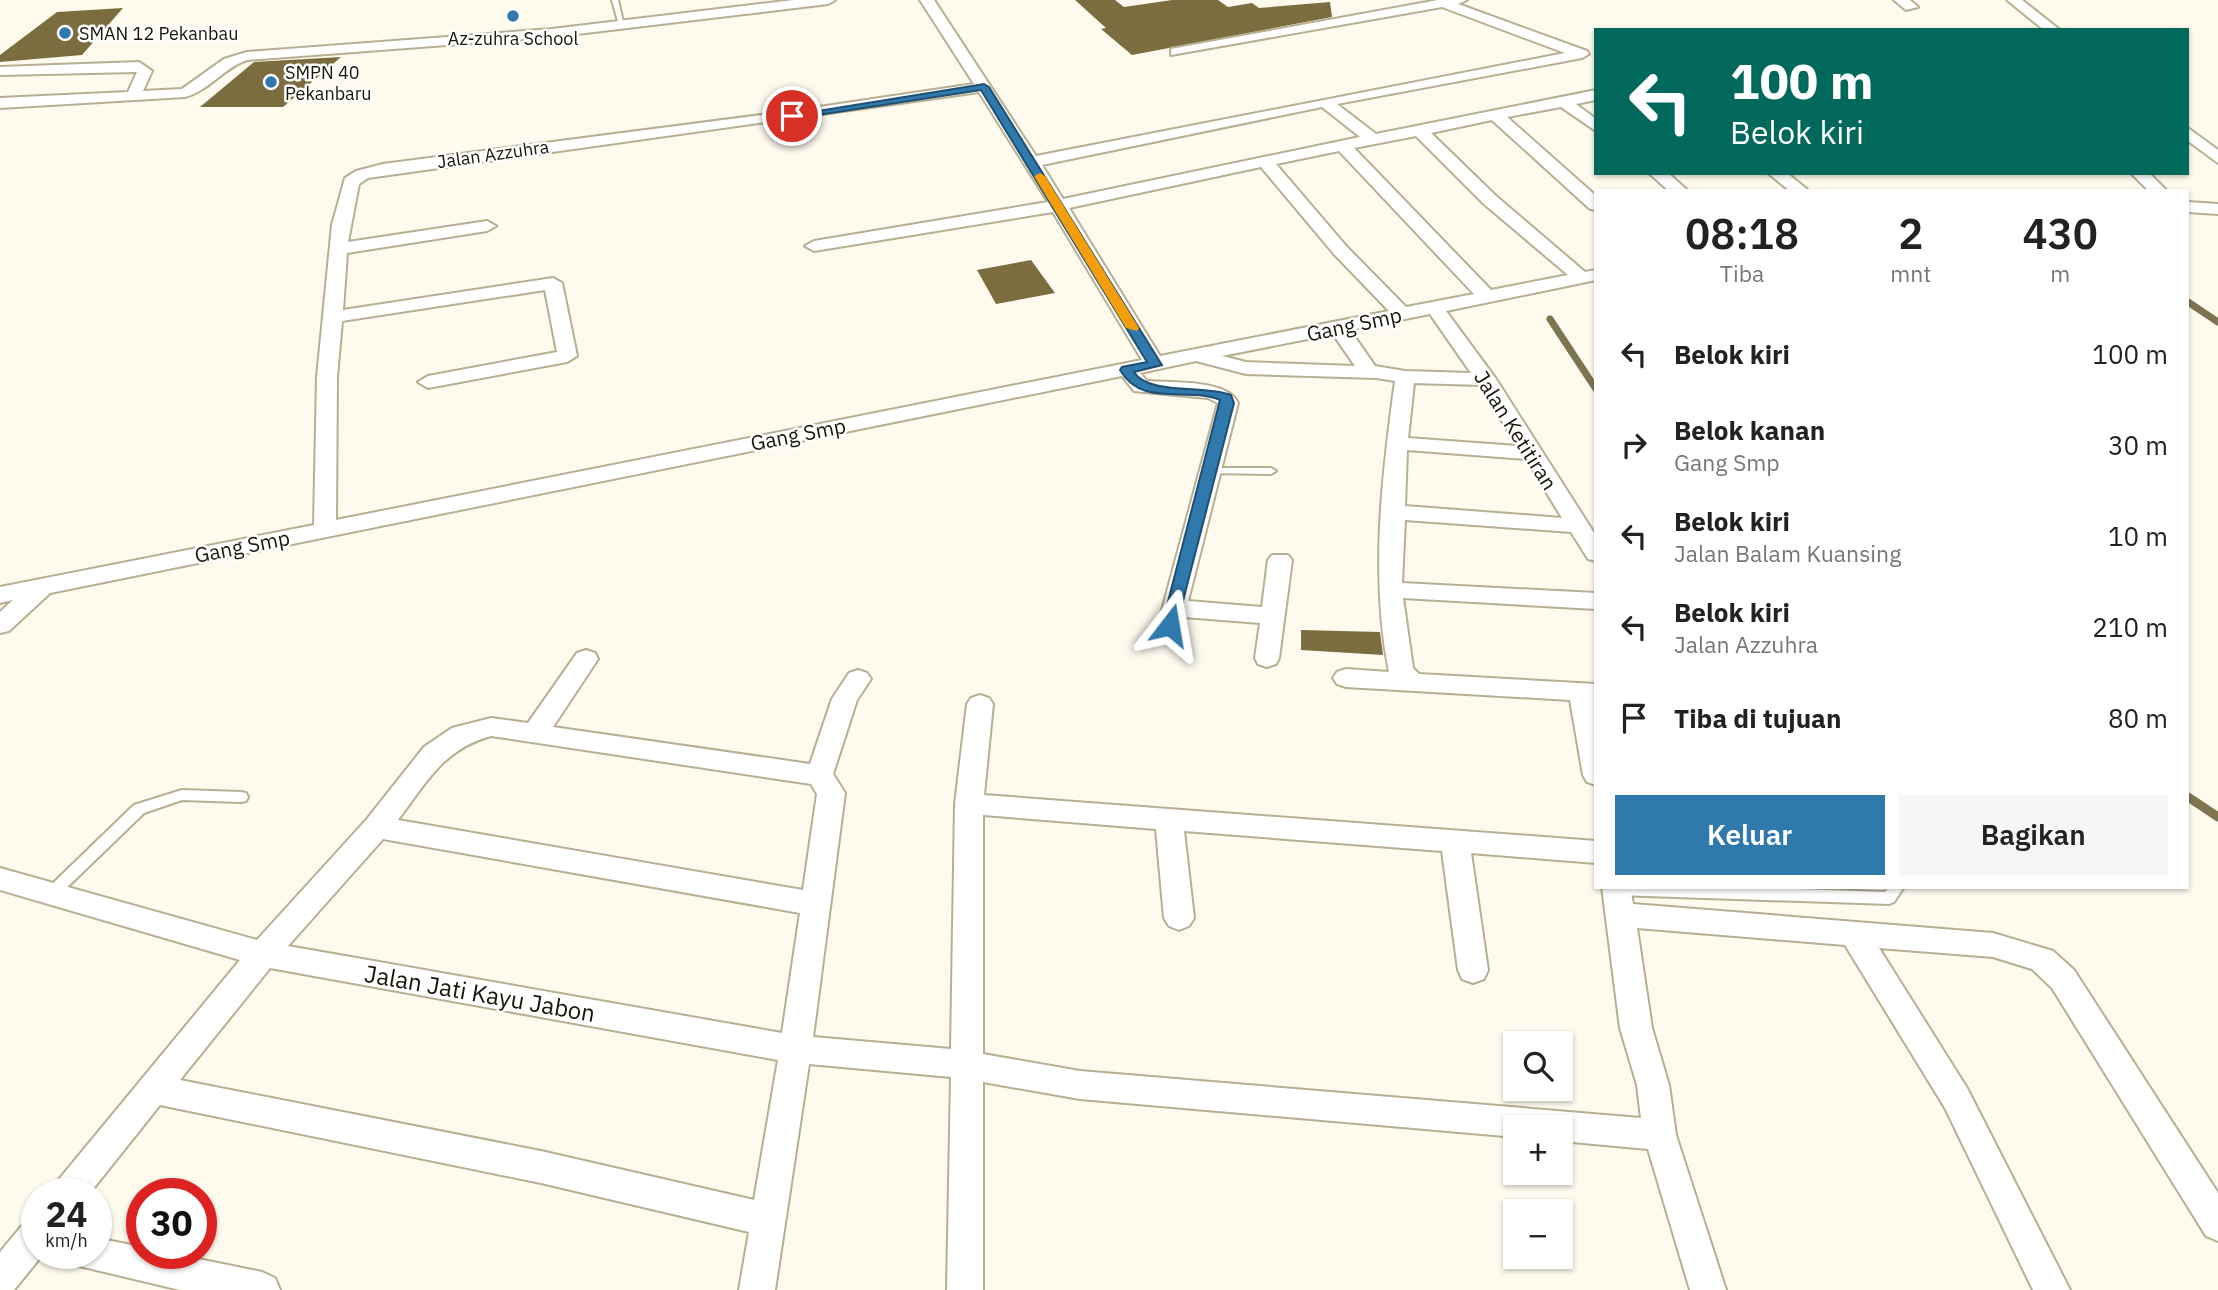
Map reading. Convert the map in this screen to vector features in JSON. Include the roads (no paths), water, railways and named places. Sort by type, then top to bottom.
[{"type":"street","points":[[0,103],[133,97],[189,91],[225,63],[239,57],[622,25],[828,0]]},
{"type":"street","points":[[927,0],[1032,162],[1056,206],[1155,365]]},
{"type":"street","points":[[1176,52],[1437,1],[1460,0]]},
{"type":"street","points":[[2014,0],[2050,28]]},
{"type":"street","points":[[1437,1],[1589,57]]},
{"type":"street","points":[[1032,162],[1325,102],[1589,57]]},
{"type":"street","points":[[0,71],[139,66],[145,71],[133,97]]},
{"type":"street","name":"Jalan Azzuhra","points":[[325,530],[327,377],[347,188],[355,178],[371,172],[792,116],[984,87]]},
{"type":"street","points":[[814,246],[1056,206],[1342,145],[1594,95]]},
{"type":"street","points":[[1325,102],[1373,140]]},
{"type":"street","points":[[1564,102],[1594,124]]},
{"type":"street","points":[[1494,115],[1594,203]]},
{"type":"street","points":[[1419,130],[1490,200],[1589,276]]},
{"type":"street","points":[[2189,134],[2218,158]]},
{"type":"street","points":[[1342,145],[1487,297]]},
{"type":"street","points":[[1265,161],[1340,250],[1402,314]]},
{"type":"street","points":[[1659,175],[1677,189]]},
{"type":"street","points":[[1779,175],[1798,189]]},
{"type":"street","points":[[2141,175],[2157,189]]},
{"type":"street","points":[[2189,207],[2218,209]]},
{"type":"street","points":[[339,249],[487,226]]},
{"type":"street","name":"Gang Smp","points":[[0,596],[1589,276]]},
{"type":"street","points":[[333,317],[553,283],[567,356],[428,382]]},
{"type":"street","name":"Jalan Ketitiran","points":[[1434,307],[1486,379],[1530,453],[1594,551]]},
{"type":"street","points":[[1338,327],[1364,368],[1373,373]]},
{"type":"street","points":[[1198,355],[1223,365],[1246,368],[1486,379]]},
{"type":"street","points":[[1126,370],[1140,387],[1212,392],[1226,398],[1228,403],[1172,616],[1272,616]]},
{"type":"street","points":[[1405,377],[1397,443],[1390,590],[1401,671],[1412,682]]},
{"type":"street","points":[[1397,443],[1530,453]]},
{"type":"street","points":[[1394,512],[1578,526]]},
{"type":"street","points":[[1267,658],[1280,560]]},
{"type":"street","points":[[0,625],[41,587]]},
{"type":"street","points":[[1390,590],[1594,601]]},
{"type":"street","points":[[534,735],[586,659]]},
{"type":"street","points":[[1346,678],[1589,692],[1594,751]]},
{"type":"street","points":[[819,775],[845,699],[858,679]]},
{"type":"street","points":[[965,1290],[969,804],[980,704]]},
{"type":"street","points":[[80,1178],[150,1089],[263,954],[377,827],[433,754],[461,735],[491,727],[819,775],[831,793],[821,877],[757,1290]]},
{"type":"street","points":[[969,804],[1594,852]]},
{"type":"street","points":[[1169,820],[1179,918]]},
{"type":"street","points":[[377,827],[815,904]]},
{"type":"street","points":[[1455,842],[1473,970]]},
{"type":"street","name":"Jalan Jati Kayu Jabon","points":[[0,878],[263,954],[795,1049],[968,1065],[1080,1085],[1660,1135]]},
{"type":"street","points":[[1708,1290],[1660,1135],[1653,1086],[1636,1028],[1617,897],[1854,934],[1993,945],[2042,960],[2063,979],[2218,1224]]},
{"type":"street","points":[[1854,934],[1956,1098],[2052,1290]]},
{"type":"street","points":[[150,1089],[541,1167],[768,1220]]},
{"type":"street","points":[[0,1280],[21,1255]]},
{"type":"street","points":[[112,1261],[176,1281],[262,1290]]},
{"type":"lane","points":[[615,0],[622,25]]},
{"type":"lane","points":[[1209,471],[1271,471]]},
{"type":"lane","points":[[51,894],[139,809],[182,795],[241,797]]},
{"type":"lane","points":[[1617,897],[1889,898],[1896,889]]},
{"type":"waterway","points":[[2189,303],[2218,322]]},
{"type":"waterway","points":[[1550,319],[1594,386]]},
{"type":"waterway","points":[[2189,798],[2218,817]]},
{"type":"place","name":"Az-zuhra School","points":[[513,16]]},
{"type":"place","name":"SMAN 12 Pekanbau","points":[[65,33]]},
{"type":"place","name":"SMPN 40 Pekanbaru","points":[[271,82]]}]
